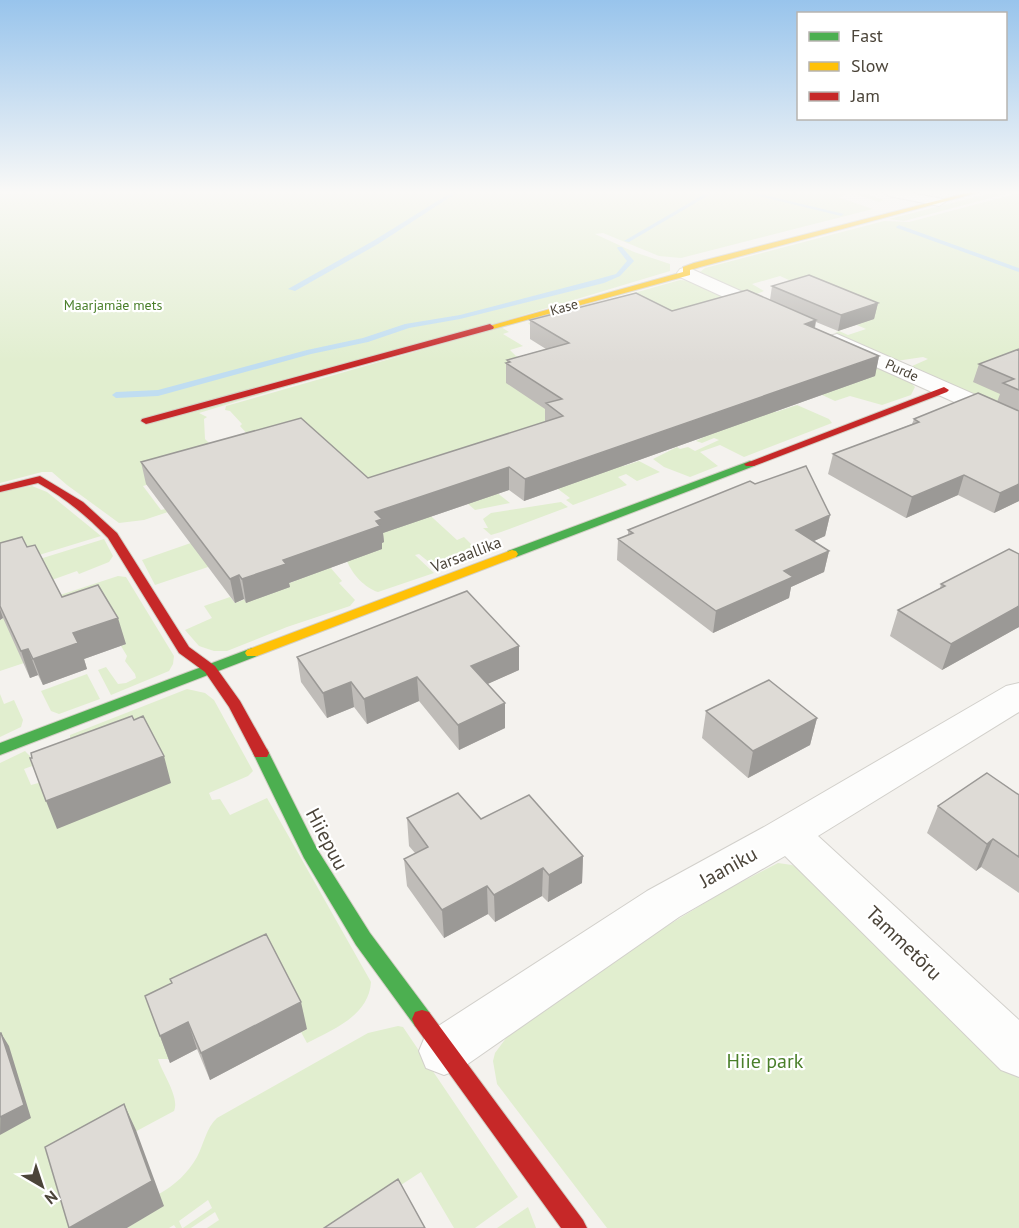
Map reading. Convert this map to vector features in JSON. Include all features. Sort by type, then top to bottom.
[{"type":"street","name":"Kase","points":[[146,421],[687,273],[685,270],[692,266],[757,249]]},
{"type":"street","points":[[687,273],[791,320]]},
{"type":"street","name":"Purde","points":[[822,334],[1019,423]]},
{"type":"street","name":"Varsaallika","points":[[0,749],[944,390]]},
{"type":"street","name":"Hiiepuu","points":[[0,489],[40,479],[72,498],[103,524],[113,536],[184,650],[210,669],[246,726],[310,853],[363,939],[574,1228]]},
{"type":"street","name":"Jaaniku","points":[[444,1051],[663,904],[788,833],[1019,695]]},
{"type":"street","name":"Tammetõru","points":[[788,833],[1019,1053]]},
{"type":"green space","name":"Maarjamäe mets","points":[[0,249],[628,249],[670,264],[670,271],[199,413],[207,417],[204,419],[205,439],[221,455],[258,446],[240,426],[242,424],[230,411],[225,410],[226,406],[501,327],[509,332],[503,334],[523,346],[510,350],[516,356],[593,386],[528,323],[680,280],[690,281],[783,326],[907,379],[915,387],[911,395],[882,405],[850,396],[835,401],[820,394],[747,397],[776,412],[797,405],[829,419],[832,423],[744,457],[720,445],[700,452],[718,466],[690,477],[664,467],[653,459],[677,447],[680,449],[688,447],[695,451],[719,440],[714,438],[702,443],[696,441],[704,437],[608,455],[624,466],[639,461],[660,472],[637,481],[626,474],[618,477],[627,485],[573,505],[566,500],[570,498],[558,489],[541,462],[496,492],[510,503],[475,510],[435,475],[399,487],[457,540],[464,537],[479,552],[476,556],[440,571],[419,554],[415,555],[434,573],[378,592],[360,580],[347,561],[383,541],[329,566],[342,581],[339,583],[355,600],[350,606],[287,627],[227,651],[214,651],[199,646],[185,630],[212,618],[204,606],[230,597],[235,603],[295,581],[208,567],[155,585],[142,560],[254,521],[177,476],[143,486],[161,510],[165,509],[168,512],[144,520],[119,523],[52,472],[42,472],[0,483]]},
{"type":"green space","points":[[643,249],[715,249],[681,258],[659,256]]},
{"type":"green space","points":[[776,249],[1019,249],[1019,415],[910,367],[928,359],[923,357],[896,361],[835,333],[839,331],[848,335],[866,329],[857,325],[872,319],[789,280],[780,276],[752,284],[764,291],[752,296],[700,272],[705,268]]},
{"type":"green space","points":[[32,486],[47,492],[101,536],[0,567],[0,492]]},
{"type":"green space","points":[[561,502],[568,507],[501,532],[491,535],[483,528],[488,528],[483,519],[491,513]]},
{"type":"green space","points":[[104,539],[113,556],[109,562],[79,574],[77,571],[49,581],[30,562]]},
{"type":"green space","points":[[118,576],[126,577],[174,656],[169,671],[111,695],[98,670],[106,667],[118,684],[136,678],[125,661],[127,656],[121,646],[125,644],[15,642],[24,663],[0,671],[0,620],[51,598]]},
{"type":"green space","points":[[87,674],[100,699],[59,714],[51,711],[41,691]]},
{"type":"green space","points":[[187,689],[205,693],[214,700],[253,771],[248,776],[209,793],[212,800],[220,799],[230,815],[267,798],[371,982],[369,994],[364,1004],[348,1020],[307,1043],[301,1032],[307,1029],[273,961],[169,1059],[158,1059],[173,1092],[174,1111],[60,1172],[76,1228],[0,1228],[0,763],[25,751],[30,756],[32,766],[24,769],[31,785],[42,782],[70,741],[70,735]]},
{"type":"green space","points":[[0,694],[4,704],[14,700],[23,720],[21,727],[0,737]]},
{"type":"green space","name":"Hiie park","points":[[778,863],[792,865],[813,878],[1019,1077],[1019,1228],[607,1228],[497,1084],[493,1061],[495,1053],[512,1030],[639,943],[726,890]]},
{"type":"green space","points":[[398,1026],[403,1027],[518,1197],[475,1228],[454,1228],[421,1172],[350,1218],[355,1228],[207,1228],[219,1220],[215,1212],[191,1228],[183,1228],[212,1208],[208,1200],[179,1221],[182,1228],[176,1228],[174,1225],[169,1228],[127,1228],[163,1206],[159,1194],[176,1183],[190,1168],[210,1126],[217,1118],[368,1033]]},
{"type":"green space","points":[[528,1207],[536,1228],[497,1228]]},
{"type":"building","points":[[809,275],[878,303],[841,315],[772,286]]},
{"type":"building","points":[[747,290],[816,320],[805,324],[879,356],[525,479],[509,467],[375,512],[382,519],[376,521],[380,526],[283,560],[286,564],[242,579],[239,575],[230,579],[141,462],[301,418],[368,478],[563,416],[546,403],[562,399],[506,363],[510,362],[507,360],[569,343],[530,320],[636,293],[672,311]]},
{"type":"building","points":[[1019,349],[1019,390],[1003,383],[1014,379],[979,364]]},
{"type":"building","points":[[978,393],[1019,411],[1019,484],[1000,493],[964,475],[912,497],[833,454],[919,422],[914,419]]},
{"type":"building","points":[[806,466],[830,515],[796,530],[829,551],[784,571],[793,577],[716,611],[618,539],[633,533],[628,530],[750,481],[755,484]]},
{"type":"building","points":[[22,537],[27,547],[35,545],[62,597],[98,585],[118,618],[73,633],[78,643],[33,659],[28,649],[21,651],[0,606],[0,543]]},
{"type":"building","points":[[1009,549],[1019,554],[1019,606],[951,644],[898,610],[945,586],[941,584]]},
{"type":"building","points":[[467,591],[519,646],[471,666],[505,703],[458,725],[417,677],[364,699],[351,682],[323,693],[297,657]]},
{"type":"building","points":[[769,680],[817,718],[753,751],[706,711]]},
{"type":"building","points":[[132,716],[134,720],[143,716],[164,756],[46,801],[30,758],[32,758],[31,753]]},
{"type":"building","points":[[987,773],[1019,795],[1019,857],[993,839],[987,844],[938,806]]},
{"type":"building","points":[[458,793],[481,819],[529,795],[583,856],[549,875],[543,868],[494,895],[487,886],[442,910],[404,859],[428,847],[407,818]]},
{"type":"building","points":[[266,934],[301,1002],[201,1053],[188,1022],[160,1036],[145,996],[172,983],[170,979]]},
{"type":"building","points":[[0,1033],[24,1105],[0,1117]]},
{"type":"building","points":[[124,1104],[152,1181],[69,1228],[45,1147]]},
{"type":"building","points":[[398,1179],[425,1228],[324,1228]]},
{"type":"waterway","points":[[292,289],[364,249]]},
{"type":"waterway","points":[[116,395],[158,393],[310,352],[365,340],[408,326],[460,317],[601,281],[618,275],[631,261],[621,249]]},
{"type":"waterway","points":[[961,249],[1019,270]]},
{"type":"traffic: fast","points":[[512,554],[750,464]]},
{"type":"traffic: fast","points":[[0,749],[252,653]]},
{"type":"traffic: fast","points":[[261,753],[310,853],[363,939],[422,1019]]},
{"type":"traffic: slow","points":[[490,327],[687,273],[686,269],[697,265],[757,249]]},
{"type":"traffic: slow","points":[[252,653],[512,554]]},
{"type":"traffic: jam","points":[[146,421],[490,327]]},
{"type":"traffic: jam","points":[[750,464],[944,390]]},
{"type":"traffic: jam","points":[[0,489],[40,479],[88,512],[113,536],[184,650],[210,669],[235,705],[261,753]]},
{"type":"traffic: jam","points":[[422,1019],[575,1228]]}]
